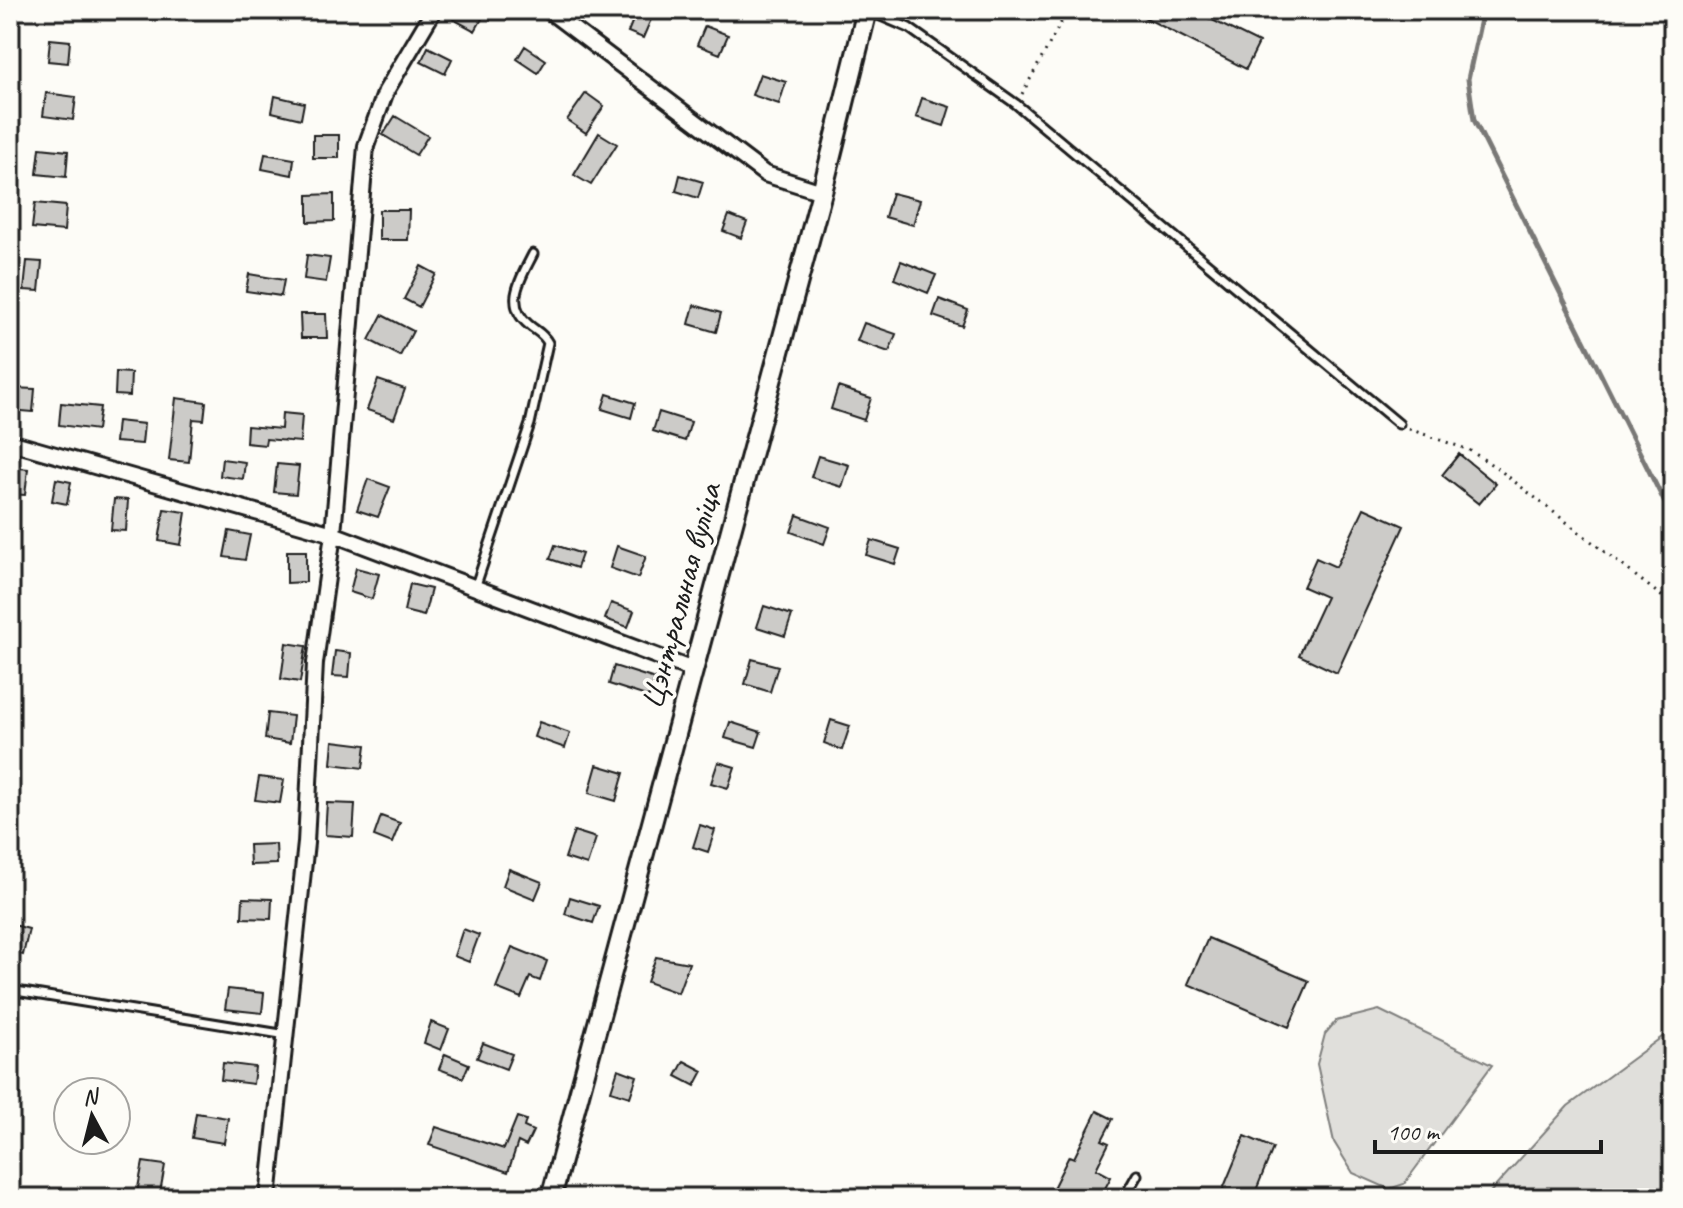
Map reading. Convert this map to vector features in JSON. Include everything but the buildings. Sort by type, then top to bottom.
[{"type":"street","points":[[268,1198],[306,843],[315,663],[333,534],[366,146],[386,91],[434,10]]},
{"type":"street","points":[[548,10],[765,174],[822,192]]},
{"type":"street","name":"Цэнтральная вуліца","points":[[551,1198],[822,192],[867,10]]},
{"type":"street","points":[[10,442],[333,534],[693,670]]},
{"type":"lane","points":[[867,10],[909,28],[1016,104],[1399,424]]},
{"type":"lane","points":[[475,588],[530,424],[548,343],[521,319],[514,303],[517,288],[533,254]]},
{"type":"lane","points":[[10,990],[287,1035]]},
{"type":"lane","points":[[1124,1198],[1137,1175]]},
{"type":"path","points":[[1016,104],[1068,10]]},
{"type":"path","points":[[1399,424],[1469,450],[1497,468],[1673,605]]},
{"type":"shaded area","points":[[1379,1010],[1492,1065],[1404,1184],[1389,1189],[1353,1173],[1334,1142],[1317,1064],[1325,1034],[1336,1021]]},
{"type":"shaded area","points":[[1673,1029],[1673,1198],[1485,1198],[1568,1106]]},
{"type":"waterway","points":[[1483,10],[1468,79],[1474,120],[1673,519]]}]
